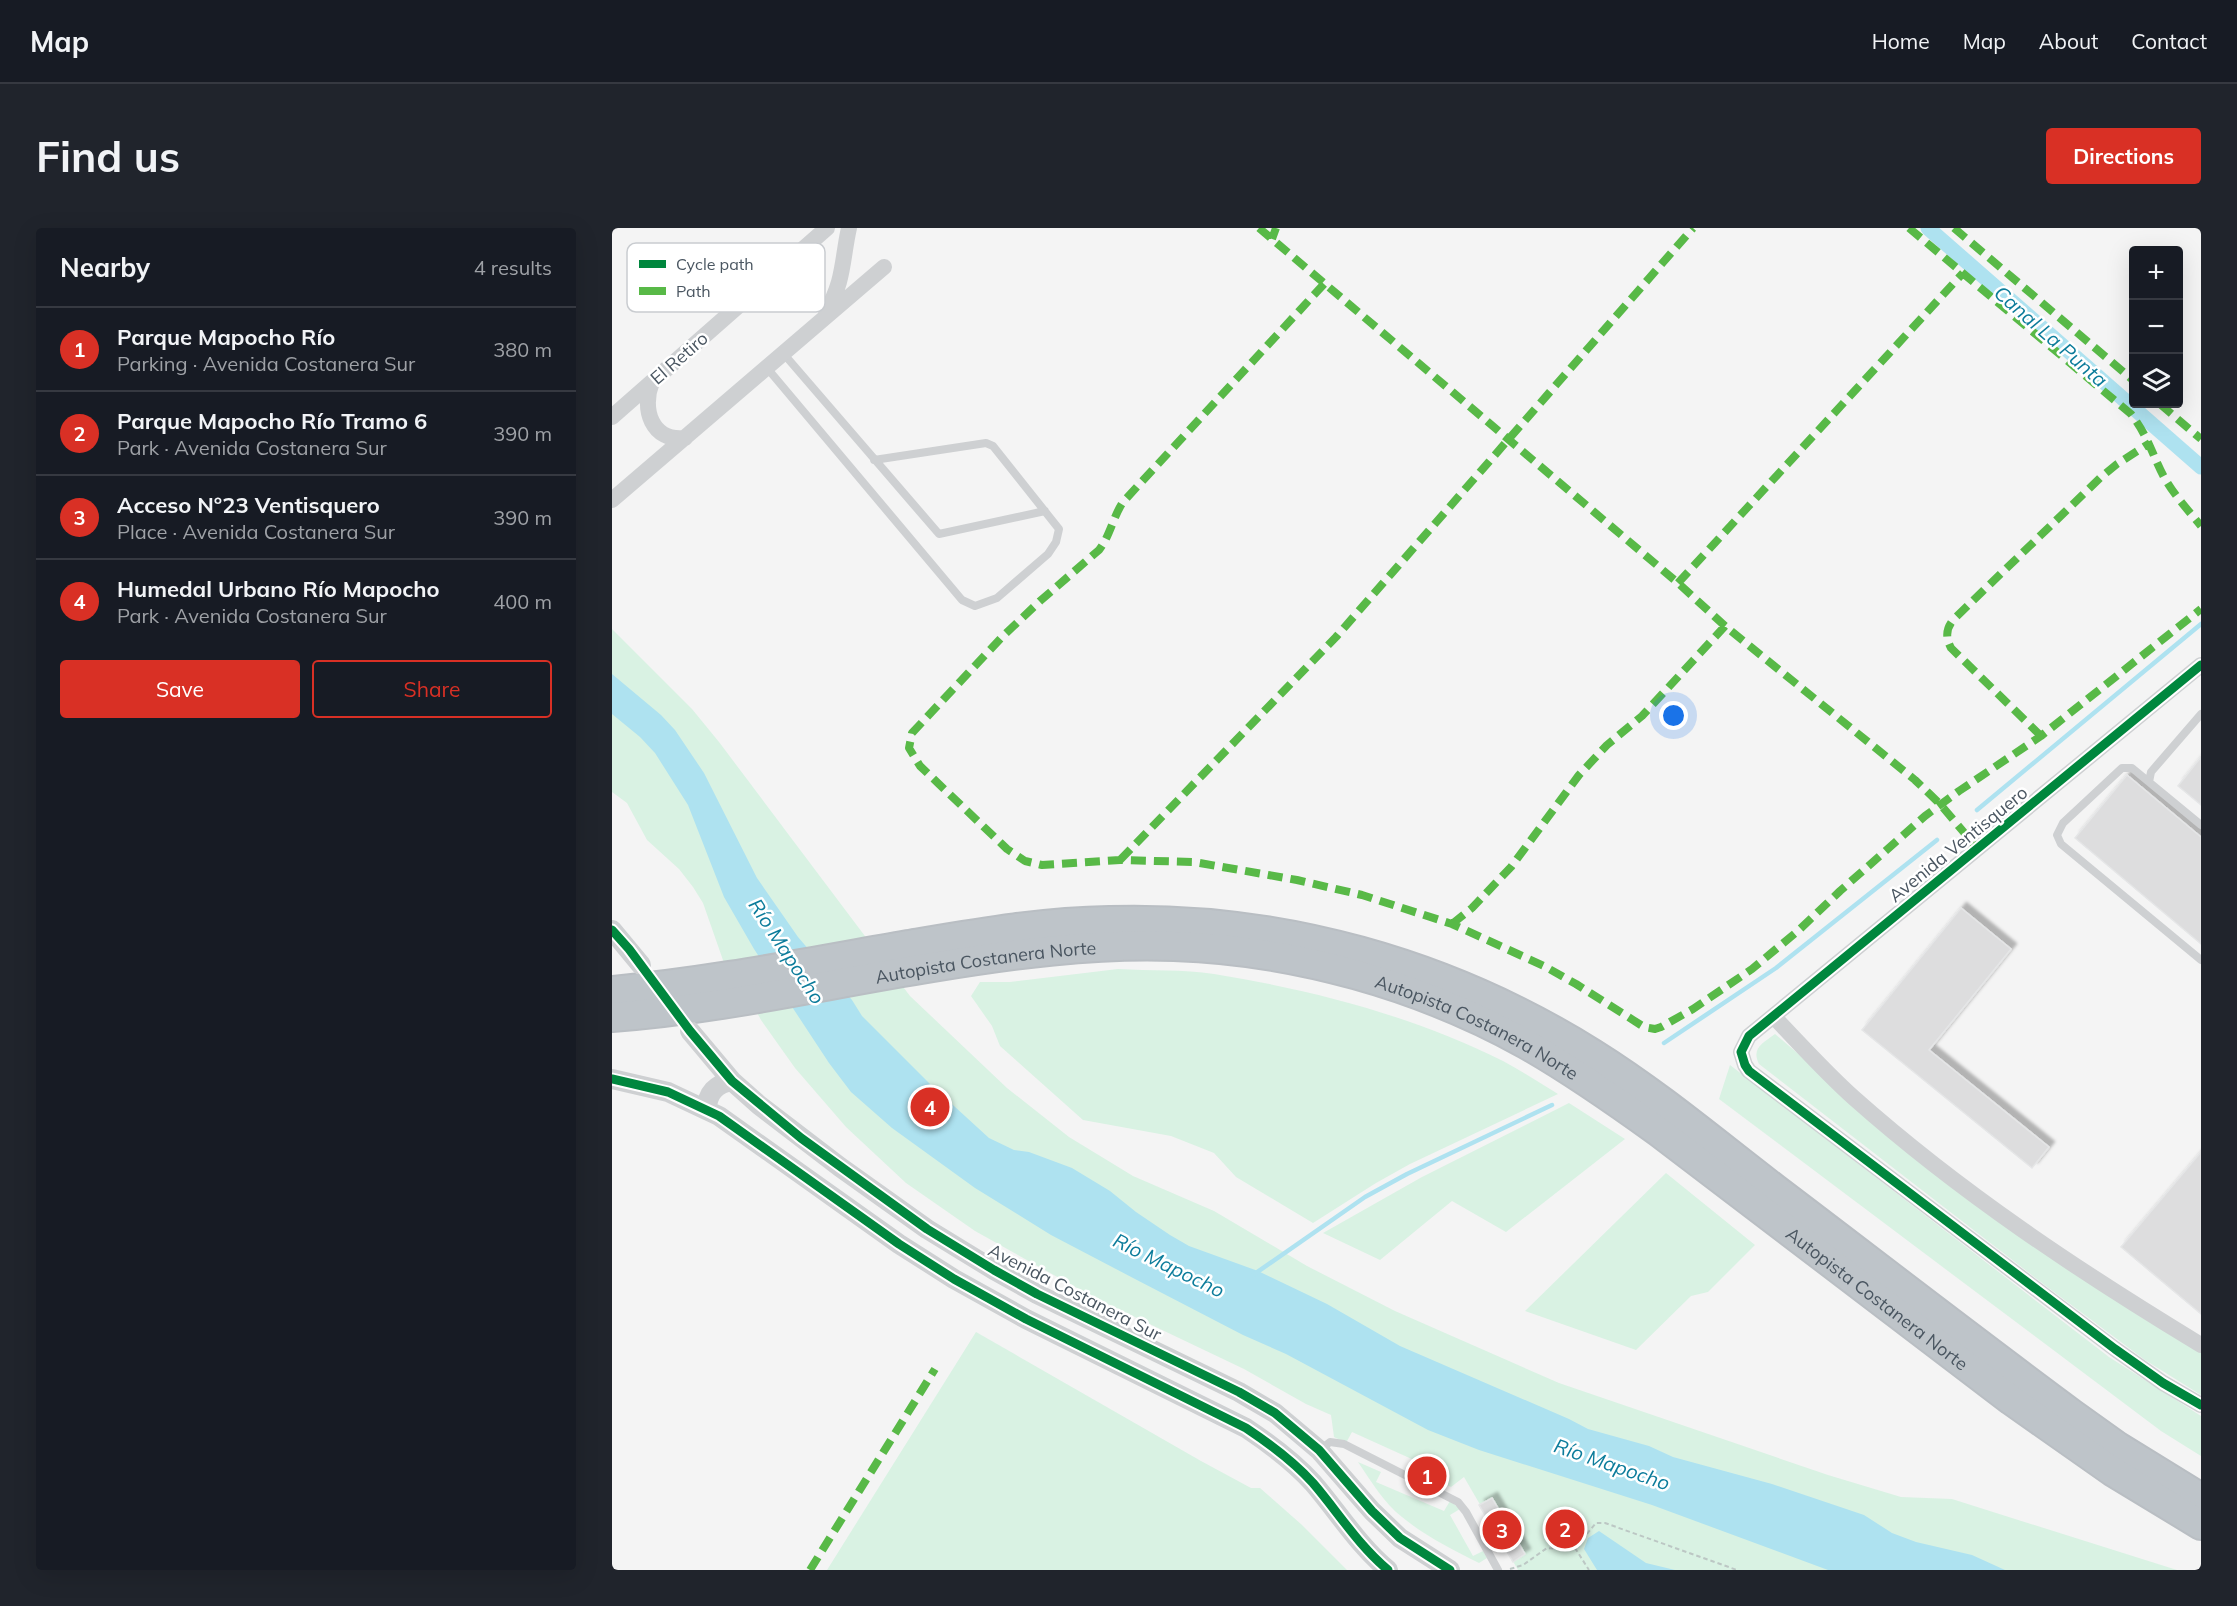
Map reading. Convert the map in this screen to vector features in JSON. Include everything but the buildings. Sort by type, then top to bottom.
[{"type":"highway","name":"Autopista Costanera Norte","points":[[612,991],[712,979],[1000,930],[1067,923],[1175,921],[1243,928],[1312,940],[1372,954],[1440,976],[1504,1005],[1617,1070],[2072,1414],[2118,1447],[2201,1498]]},
{"type":"highway","name":"Autopista Costanera Norte","points":[[612,1017],[735,1004],[931,967],[1093,947],[1203,948],[1263,955],[1393,986],[1454,1009],[1526,1044],[1612,1098],[2004,1395],[2112,1471],[2201,1525]]},
{"type":"street","name":"El Retiro","points":[[810,243],[827,228]]},
{"type":"street","points":[[825,311],[842,276],[849,228]]},
{"type":"street","points":[[612,500],[885,267]]},
{"type":"street","name":"El Retiro","points":[[612,417],[732,312]]},
{"type":"street","points":[[819,322],[825,312]]},
{"type":"street","points":[[652,382],[647,401],[647,410],[652,423],[667,436],[685,438]]},
{"type":"street","name":"Avenida Ventisquero","points":[[2201,665],[1749,1036],[1741,1052],[1749,1071],[2115,1349],[2163,1383],[2201,1405]]},
{"type":"street","points":[[612,930],[640,965]]},
{"type":"street","points":[[1774,1017],[1854,1098],[1969,1192],[2049,1250],[2201,1345]]},
{"type":"street","name":"Avenida Costanera Sur","points":[[690,1031],[732,1081],[801,1138],[927,1229],[1037,1294],[1257,1402],[1291,1425],[1319,1450],[1390,1529],[1425,1556],[1450,1570]]},
{"type":"street","points":[[612,1079],[662,1090],[707,1109],[734,1124],[899,1244],[954,1279],[1026,1319],[1224,1416],[1266,1441],[1311,1482],[1359,1541],[1388,1570]]},
{"type":"street","points":[[707,1109],[708,1100],[714,1089],[722,1083],[732,1081]]},
{"type":"street","points":[[783,1161],[795,1154],[801,1138]]},
{"type":"lane","points":[[783,353],[939,534],[1045,511]]},
{"type":"lane","points":[[767,368],[962,600],[975,606],[997,598],[1048,554],[1056,542],[1059,529],[993,446],[986,443],[874,460]]},
{"type":"lane","points":[[2149,782],[2151,772],[2201,714]]},
{"type":"lane","points":[[2201,825],[2132,768],[2122,768],[2062,823],[2057,835],[2061,844],[2201,960]]},
{"type":"lane","points":[[1319,1450],[1330,1442],[1344,1443],[1458,1502],[1466,1512],[1498,1570]]},
{"type":"path","points":[[1498,1570],[1514,1569],[1523,1565],[1547,1548],[1570,1550],[1575,1548],[1596,1523],[1605,1523],[1737,1570]]},
{"type":"path","points":[[1575,1548],[1589,1570]]},
{"type":"path","points":[[1523,1565],[1535,1570]]},
{"type":"green space","points":[[612,629],[692,709],[719,742],[910,996],[1007,1088],[1069,1137],[1133,1176],[1214,1211],[1307,1266],[1395,1311],[1559,1383],[1828,1475],[1901,1497],[1952,1499],[2177,1570],[1518,1570],[1464,1477],[1451,1487],[1432,1479],[1436,1470],[1352,1432],[1346,1443],[1334,1437],[1331,1415],[1306,1404],[1244,1369],[1095,1298],[975,1231],[906,1183],[846,1127],[795,1068],[761,1020],[738,977],[724,963],[703,903],[693,887],[679,869],[647,840],[627,803],[612,792]]},
{"type":"green space","points":[[1118,969],[1202,972],[1288,988],[1362,1007],[1469,1045],[1510,1065],[1558,1094],[1410,1164],[1313,1223],[1236,1177],[1214,1153],[1171,1136],[1083,1120],[1000,1046],[992,1026],[971,996],[980,982],[1010,982]]},
{"type":"green space","points":[[1775,1034],[1948,1182],[2201,1348],[2201,1395],[2145,1360],[2046,1286],[1759,1064],[1756,1054],[1759,1046]]},
{"type":"green space","points":[[1730,1065],[2109,1357],[2201,1416],[2201,1456],[2161,1431],[1719,1099]]},
{"type":"green space","points":[[1569,1103],[1625,1139],[1506,1232],[1452,1201],[1380,1260],[1323,1233],[1422,1177]]},
{"type":"green space","points":[[1666,1173],[1755,1245],[1708,1292],[1691,1296],[1636,1350],[1525,1311]]},
{"type":"green space","points":[[976,1332],[1201,1461],[1251,1488],[1260,1488],[1302,1525],[1347,1570],[827,1570]]},
{"type":"green space","points":[[1358,1462],[1381,1472],[1376,1482],[1444,1511],[1450,1501],[1460,1509],[1450,1515],[1473,1556],[1483,1551],[1487,1558],[1479,1563],[1411,1524],[1395,1511]]},
{"type":"water","name":"Río Mapocho","points":[[612,674],[661,715],[675,730],[704,773],[757,878],[798,937],[852,1000],[862,1016],[931,1085],[989,1138],[1014,1150],[1029,1152],[1072,1168],[1110,1191],[1136,1212],[1189,1246],[1258,1271],[1327,1304],[1400,1346],[1588,1429],[1649,1446],[1673,1457],[1772,1484],[1864,1515],[1892,1533],[1916,1542],[1972,1555],[2005,1570],[1828,1570],[1652,1505],[1479,1450],[1428,1430],[1286,1354],[1243,1335],[1135,1279],[1051,1235],[975,1188],[892,1128],[851,1092],[829,1063],[754,949],[724,897],[688,805],[655,753],[612,714]]},
{"type":"water","points":[[1599,1531],[1646,1563],[1675,1570],[1597,1570],[1584,1549],[1588,1538]]},
{"type":"waterway","name":"Canal La Punta","points":[[1928,228],[2201,467]]},
{"type":"waterway","points":[[1977,810],[2201,624]]},
{"type":"waterway","points":[[1664,1043],[1776,968],[1937,840]]},
{"type":"waterway","points":[[1253,1275],[1365,1197],[1407,1174],[1552,1105]]},
{"type":"marked path","points":[[1259,228],[1678,583],[1725,626],[1915,780],[1940,804],[1978,849]]},
{"type":"marked path","points":[[1272,239],[1276,228]]},
{"type":"marked path","points":[[1120,860],[1336,637],[1693,228]]},
{"type":"marked path","points":[[1909,228],[2131,414],[2146,438],[2168,484],[2201,526]]},
{"type":"marked path","points":[[1954,228],[2129,377]]},
{"type":"marked path","points":[[1678,583],[1963,273]]},
{"type":"marked path","points":[[1324,284],[1123,502],[1099,550],[1002,637],[912,733],[909,748],[920,766],[1007,849],[1025,861],[1042,865],[1120,860],[1194,862],[1297,880],[1362,895],[1452,924],[1544,966],[1644,1027],[1655,1029],[1693,1009],[1752,969],[1799,930],[1925,816],[2041,736],[2201,609]]},
{"type":"marked path","points":[[2165,408],[2201,439]]},
{"type":"marked path","points":[[2041,736],[1951,648],[1947,636],[1948,629],[1955,618],[2100,478],[2150,443]]},
{"type":"marked path","points":[[1452,924],[1472,908],[1511,867],[1579,775],[1607,745],[1642,716],[1725,626]]},
{"type":"marked path","points":[[810,1570],[935,1369]]},
{"type":"cycle path","points":[[2201,665],[1749,1036],[1741,1052],[1749,1071],[2115,1349],[2163,1383],[2201,1405]]},
{"type":"cycle path","points":[[612,930],[732,1081],[801,1138],[927,1229],[994,1270],[1037,1294],[1239,1392],[1275,1413],[1319,1450],[1372,1511],[1400,1538],[1450,1570]]},
{"type":"cycle path","points":[[612,1079],[668,1092],[719,1116],[899,1244],[954,1279],[1026,1319],[1246,1428],[1281,1453],[1305,1475],[1358,1539],[1388,1570]]},
{"type":"place","name":"Humedal Urbano Río Mapocho","points":[[930,1107]]},
{"type":"place","name":"Parque Mapocho Río","points":[[1427,1476]]},
{"type":"place","name":"Parque Mapocho Río Tramo 6","points":[[1565,1529]]},
{"type":"place","name":"Acceso N°23 Ventisquero","points":[[1502,1530]]}]
